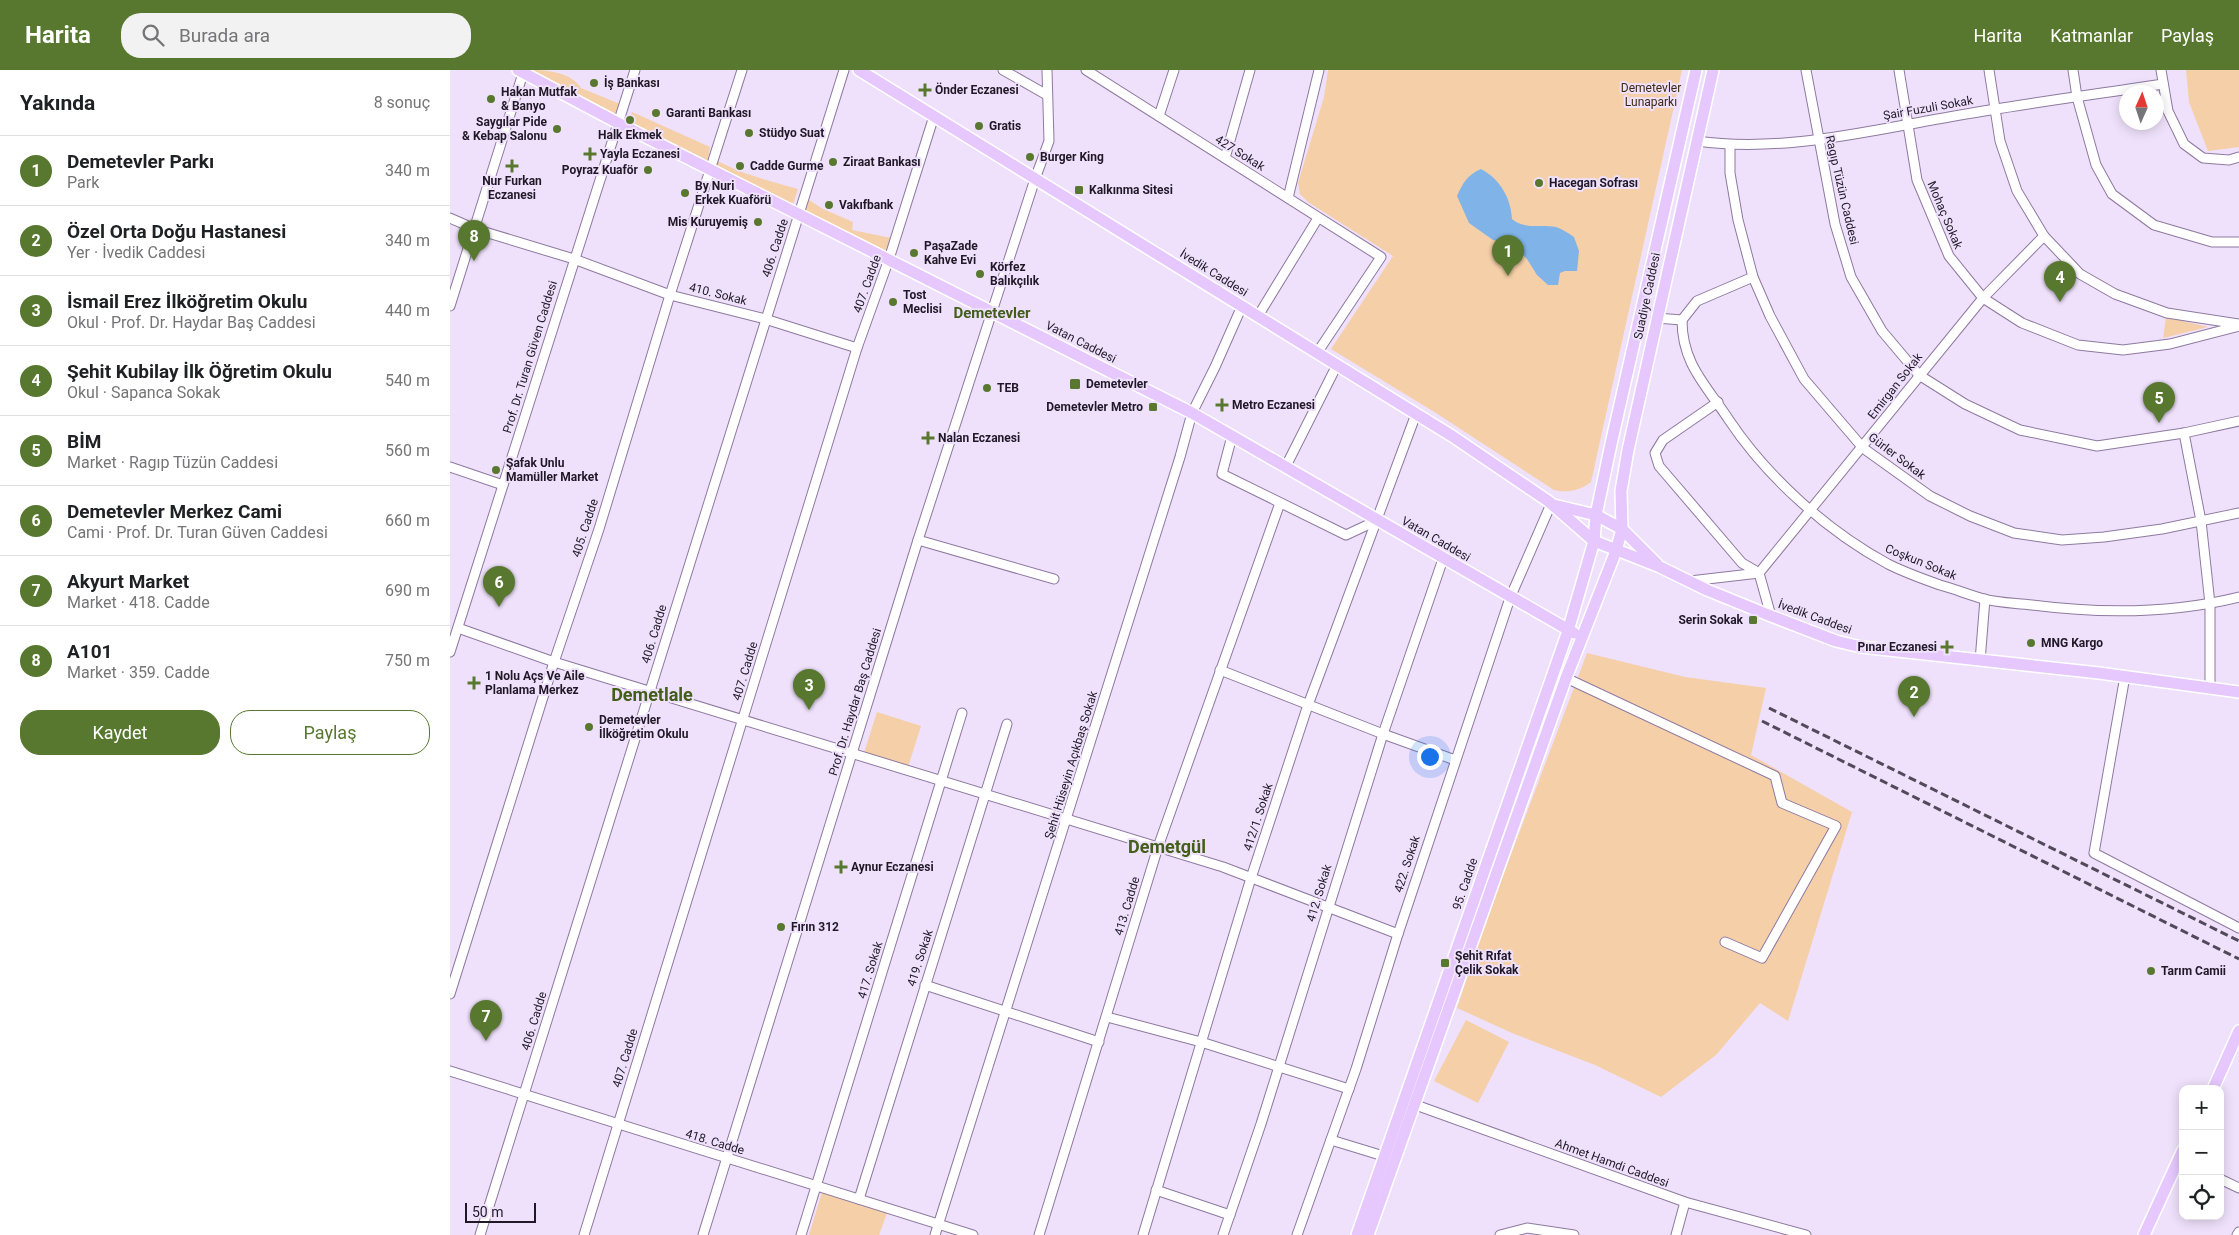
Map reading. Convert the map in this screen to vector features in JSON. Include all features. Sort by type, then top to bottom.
[{"type":"main road","name":"İvedik Caddesi","points":[[858,70],[1416,414],[1479,454],[1551,504],[1594,541],[1616,551],[1660,566],[1771,616],[1836,641],[1861,647],[2125,676],[2239,692]]},
{"type":"main road","name":"Suadiye Caddesi","points":[[1596,515],[1696,70]]},
{"type":"main road","name":"Suadiye Caddesi","points":[[1622,529],[1621,491],[1656,318],[1713,70]]},
{"type":"main road","name":"Vatan Caddesi","points":[[522,71],[618,123],[1192,413],[1510,598],[1582,637]]},
{"type":"main road","name":"İvedik Caddesi","points":[[1551,504],[1596,515],[1622,529],[1660,566]]},
{"type":"main road","points":[[1594,541],[1596,515]]},
{"type":"main road","points":[[1616,551],[1622,529]]},
{"type":"main road","name":"95. Cadde","points":[[1368,1235],[1390,1158],[1568,631],[1594,541]]},
{"type":"main road","name":"95. Cadde","points":[[1409,1103],[1566,678],[1616,551]]},
{"type":"main road","points":[[2215,1085],[2239,1031]]},
{"type":"main road","name":"95. Cadde","points":[[1357,1235],[1390,1158]]},
{"type":"main road","points":[[2144,1235],[2179,1161]]},
{"type":"street","name":"Prof. Dr. Turan Güven Caddesi","points":[[450,650],[635,70]]},
{"type":"street","name":"405. Cadde","points":[[450,994],[554,662],[599,529],[670,295],[742,70]]},
{"type":"street","name":"406. Cadde","points":[[480,1235],[844,70]]},
{"type":"street","points":[[1003,70],[1047,95]]},
{"type":"street","name":"Prof. Dr. Haydar Baş Caddesi","points":[[703,1235],[918,540],[1048,141],[1047,70]]},
{"type":"street","name":"427 Sokak","points":[[1086,70],[1381,257],[1317,353]]},
{"type":"street","points":[[1159,116],[1174,70]]},
{"type":"street","points":[[1225,158],[1250,70]]},
{"type":"street","points":[[1288,198],[1319,70]]},
{"type":"street","name":"Ragıp Tüzün Caddesi","points":[[1806,70],[1835,224],[1851,277],[1882,331],[1919,375],[1965,404],[2020,430],[2097,446],[2184,433],[2239,421]]},
{"type":"street","name":"Mohaç Sokak","points":[[1899,70],[1917,180],[1948,256],[1983,298],[2022,323],[2038,330],[2078,345],[2114,349],[2124,350],[2170,344],[2239,325]]},
{"type":"street","points":[[1989,70],[2000,141],[2017,191],[2044,236],[2080,274],[2115,294],[2167,313],[2239,325]]},
{"type":"street","points":[[2072,70],[2077,97],[2096,165],[2112,194],[2154,225],[2212,242],[2239,242]]},
{"type":"street","points":[[2161,70],[2168,111],[2184,144],[2203,158],[2229,160],[2239,157]]},
{"type":"street","points":[[450,306],[522,71]]},
{"type":"street","name":"Şair Fuzuli Sokak","points":[[1697,141],[1730,146],[1818,140],[1995,109],[2163,84]]},
{"type":"street","name":"407. Cadde","points":[[584,1235],[857,348],[889,259],[934,116]]},
{"type":"street","name":"Gürler Sokak","points":[[1730,146],[1730,172],[1738,220],[1753,277],[1770,316],[1804,379],[1863,448],[1930,496],[1970,516],[2014,533],[2070,539],[2162,529],[2239,513]]},
{"type":"street","name":"410. Sokak","points":[[450,218],[475,229],[574,259],[670,295],[765,319],[857,348]]},
{"type":"street","points":[[1258,316],[1318,218]]},
{"type":"street","name":"Emirgan Sokak","points":[[1758,574],[1863,448],[1919,375],[1983,298],[2044,236]]},
{"type":"street","points":[[1656,318],[1682,320],[1697,301],[1753,277]]},
{"type":"street","name":"Şehit Hüseyin Açıkbaş Sokak","points":[[935,1235],[1067,820],[1180,458],[1192,413],[1242,306]]},
{"type":"street","name":"Coşkun Sokak","points":[[1682,320],[1682,340],[1692,368],[1740,435],[1773,476],[1812,510],[1861,547],[1889,564],[1930,581],[1985,600],[2087,611],[2144,612],[2210,604],[2239,598]]},
{"type":"street","points":[[1286,466],[1337,365]]},
{"type":"street","points":[[1718,402],[1663,440],[1655,453],[1659,466],[1742,563],[1758,574],[1771,616]]},
{"type":"street","name":"412/1. Sokak","points":[[1143,1235],[1251,878],[1308,705],[1416,414]]},
{"type":"street","points":[[2184,433],[2200,521],[2210,604],[2210,687]]},
{"type":"street","points":[[1232,436],[1222,474],[1346,535],[1376,521]]},
{"type":"street","points":[[450,467],[503,485]]},
{"type":"street","name":"413. Cadde","points":[[1039,1235],[1100,1042],[1158,847],[1280,503]]},
{"type":"street","name":"422. Sokak","points":[[1298,1235],[1349,1089],[1455,760],[1510,598],[1551,504]]},
{"type":"street","points":[[918,540],[1054,579]]},
{"type":"street","name":"412. Sokak","points":[[1223,1235],[1279,1066],[1382,734],[1443,559]]},
{"type":"street","points":[[1690,580],[1758,574]]},
{"type":"street","points":[[1980,661],[1985,600]]},
{"type":"street","points":[[458,628],[554,662],[1223,867],[1398,934]]},
{"type":"street","points":[[1220,670],[1382,734],[1455,760]]},
{"type":"street","points":[[2125,676],[2094,853],[2239,928]]},
{"type":"street","points":[[1566,678],[1774,776],[1782,804],[1836,826],[1762,958],[1725,942]]},
{"type":"street","name":"417. Sokak","points":[[801,1235],[962,713]]},
{"type":"street","name":"419. Sokak","points":[[859,1199],[1007,724]]},
{"type":"street","points":[[925,985],[1100,1042]]},
{"type":"street","points":[[1107,1017],[1201,1042],[1349,1089]]},
{"type":"street","name":"418. Cadde","points":[[450,1071],[617,1125],[817,1185],[973,1235]]},
{"type":"street","name":"Ahmet Hamdi Caddesi","points":[[1409,1103],[1685,1202],[1806,1235]]},
{"type":"street","points":[[1331,1140],[1390,1158]]},
{"type":"street","points":[[2224,1181],[2239,1188]]},
{"type":"street","points":[[1156,1190],[1230,1215]]},
{"type":"street","points":[[1676,1235],[1685,1202]]},
{"type":"street","points":[[1500,1235],[1527,1228],[1574,1235]]},
{"type":"green space","points":[[530,70],[551,71],[565,75],[581,88],[620,104],[616,118]]},
{"type":"green space","name":"Demetevler Lunaparkı","points":[[1328,70],[1682,70],[1591,482],[1587,485],[1573,490],[1554,490],[1436,413],[1331,349],[1393,256],[1308,202],[1300,194],[1298,183],[1324,97]]},
{"type":"green space","points":[[2186,70],[2239,70],[2239,147],[2208,151],[2189,102]]},
{"type":"green space","points":[[632,112],[710,147],[707,163],[628,124]]},
{"type":"green space","points":[[716,160],[746,173],[798,189],[792,207],[716,167]]},
{"type":"green space","points":[[809,200],[823,209],[853,222],[852,230],[891,238],[887,253],[804,215]]},
{"type":"green space","points":[[2166,317],[2208,327],[2163,338]]},
{"type":"green space","points":[[1587,653],[1685,677],[1766,688],[1751,755],[1852,812],[1788,1021],[1760,1003],[1716,1055],[1661,1097],[1595,1065],[1512,1033],[1457,1008],[1486,921]]},
{"type":"green space","points":[[877,712],[921,726],[908,767],[864,753]]},
{"type":"green space","points":[[1466,1020],[1509,1042],[1478,1103],[1434,1081]]},
{"type":"green space","points":[[822,1192],[887,1213],[879,1235],[809,1235]]},
{"type":"water","points":[[1481,169],[1494,178],[1503,190],[1507,197],[1512,219],[1527,226],[1556,227],[1574,237],[1579,251],[1577,271],[1560,273],[1558,285],[1548,285],[1537,275],[1527,259],[1512,245],[1493,240],[1469,223],[1457,196],[1466,180]]},
{"type":"railway","points":[[1769,708],[2239,941]]},
{"type":"railway","points":[[1762,721],[2239,959]]},
{"type":"place","name":"İş Bankası","points":[[594,83]]},
{"type":"place","name":"Önder Eczanesi","points":[[925,90]]},
{"type":"place","name":"Hakan Mutfak & Banyo","points":[[491,99]]},
{"type":"place","name":"Garanti Bankası","points":[[656,113]]},
{"type":"place","name":"Halk Ekmek","points":[[630,120]]},
{"type":"place","name":"Gratis","points":[[979,126]]},
{"type":"place","name":"Saygılar Pide & Kebap Salonu","points":[[557,129]]},
{"type":"place","name":"Stüdyo Suat","points":[[749,133]]},
{"type":"place","name":"Yayla Eczanesi","points":[[590,154]]},
{"type":"place","name":"Burger King","points":[[1030,157]]},
{"type":"place","name":"Ziraat Bankası","points":[[833,162]]},
{"type":"place","name":"Nur Furkan Eczanesi","points":[[512,166]]},
{"type":"place","name":"Cadde Gurme","points":[[740,166]]},
{"type":"place","name":"Poyraz Kuaför","points":[[648,170]]},
{"type":"place","name":"Hacegan Sofrası","points":[[1539,183]]},
{"type":"place","name":"Kalkınma Sitesi","points":[[1079,190]]},
{"type":"place","name":"By Nuri Erkek Kuaförü","points":[[685,193]]},
{"type":"place","name":"Vakıfbank","points":[[829,205]]},
{"type":"place","name":"Mis Kuruyemiş","points":[[758,222]]},
{"type":"place","name":"PaşaZade Kahve Evi","points":[[914,253]]},
{"type":"place","name":"A101","points":[[474,261]]},
{"type":"place","name":"Körfez Balıkçılık","points":[[980,274]]},
{"type":"place","name":"Demetevler Parkı","points":[[1508,276]]},
{"type":"place","name":"Tost Meclisi","points":[[893,302]]},
{"type":"place","name":"Şehit Kubilay İlk Öğretim Okulu","points":[[2060,302]]},
{"type":"place","name":"Demetevler","points":[[1075,384]]},
{"type":"place","name":"TEB","points":[[987,388]]},
{"type":"place","name":"Metro Eczanesi","points":[[1222,405]]},
{"type":"place","name":"Demetevler Metro","points":[[1153,407]]},
{"type":"place","name":"BİM","points":[[2159,423]]},
{"type":"place","name":"Nalan Eczanesi","points":[[928,438]]},
{"type":"place","name":"Şafak Unlu Mamüller Market","points":[[496,470]]},
{"type":"place","name":"Demetevler Merkez Cami","points":[[499,607]]},
{"type":"place","name":"Serin Sokak","points":[[1753,620]]},
{"type":"place","name":"MNG Kargo","points":[[2031,643]]},
{"type":"place","name":"Pınar Eczanesi","points":[[1947,647]]},
{"type":"place","name":"1 Nolu Açs Ve Aile Planlama Merkez","points":[[474,683]]},
{"type":"place","name":"İsmail Erez İlköğretim Okulu","points":[[809,710]]},
{"type":"place","name":"Özel Orta Doğu Hastanesi","points":[[1914,717]]},
{"type":"place","name":"Demetevler İlköğretim Okulu","points":[[589,727]]},
{"type":"place","name":"Aynur Eczanesi","points":[[841,867]]},
{"type":"place","name":"Fırın 312","points":[[781,927]]},
{"type":"place","name":"Şehit Rıfat Çelik Sokak","points":[[1445,963]]},
{"type":"place","name":"Tarım Camii","points":[[2151,971]]},
{"type":"place","name":"Akyurt Market","points":[[486,1041]]},
{"type":"district","name":"Demetevler","points":[[992,313]]},
{"type":"district","name":"Demetlale","points":[[652,695]]},
{"type":"district","name":"Demetgül","points":[[1167,847]]}]
